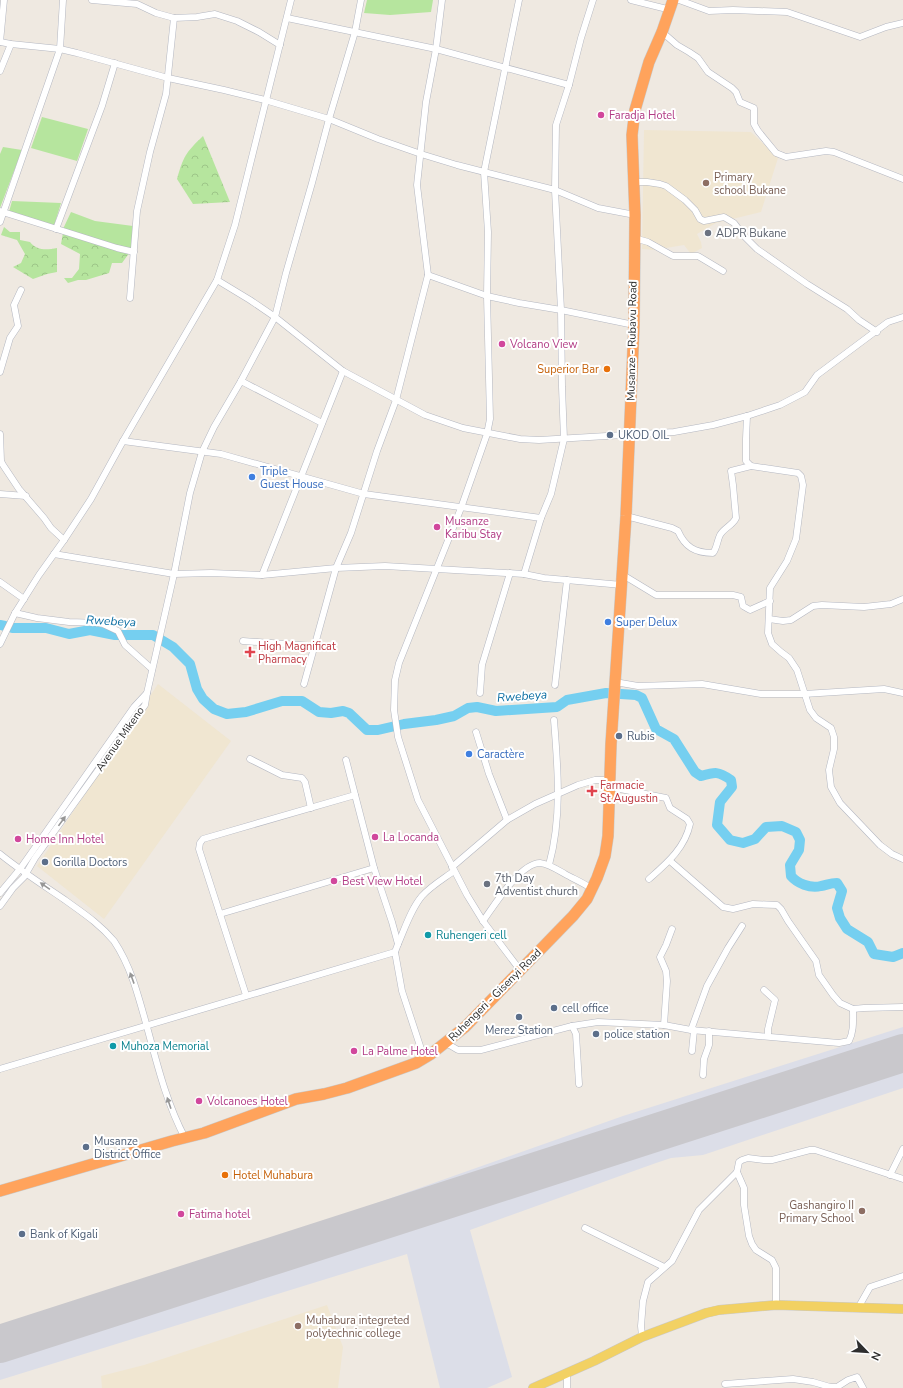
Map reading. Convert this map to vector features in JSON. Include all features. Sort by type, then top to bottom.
[{"type":"highway","name":"Musanze - Rubavu Road","points":[[614,711],[626,516],[634,325],[632,135],[635,110],[648,62],[662,32],[672,5]]},
{"type":"highway","name":"Ruhengeri - Gisenyi Road","points":[[0,1192],[222,1127],[296,1099],[347,1088],[406,1067],[424,1058],[446,1042],[465,1027],[573,916],[587,899],[605,856],[608,836],[614,711]]},
{"type":"main road","points":[[533,1388],[642,1337],[713,1311],[776,1305],[903,1309]]},
{"type":"street","points":[[4,0],[0,42],[60,49],[168,78],[265,100],[329,119],[378,139],[421,154],[555,190],[598,208],[634,215]]},
{"type":"street","points":[[0,222],[2,211],[20,165],[60,49],[63,0]]},
{"type":"street","points":[[92,0],[137,4],[174,18],[197,17],[215,14],[237,21],[280,45]]},
{"type":"street","points":[[0,644],[15,613],[91,499],[217,280],[234,225],[291,0]]},
{"type":"street","points":[[146,693],[159,645],[190,493],[202,452],[214,427],[241,381],[275,317],[329,119],[355,32],[361,0]]},
{"type":"street","points":[[304,684],[336,568],[351,533],[377,451],[396,400],[428,275],[417,185],[426,102],[436,49],[442,0]]},
{"type":"street","points":[[519,0],[484,172],[488,232],[487,296],[490,419],[487,434],[461,508],[399,663],[395,680],[394,710],[398,737],[418,800],[467,895],[483,921],[520,970]]},
{"type":"street","points":[[524,574],[541,518],[551,494],[564,439],[561,310],[555,190],[556,125],[593,0]]},
{"type":"street","points":[[630,0],[672,5]]},
{"type":"street","points":[[679,0],[709,11],[733,10],[787,12],[860,37],[886,26],[903,23]]},
{"type":"street","points":[[130,298],[137,211],[150,152],[166,94],[174,18]]},
{"type":"street","points":[[287,18],[436,49],[569,85]]},
{"type":"street","points":[[662,32],[677,45],[698,58],[708,72],[732,88],[736,92],[740,102],[754,108],[754,124],[776,153],[786,157],[826,151],[834,152],[903,179]]},
{"type":"street","points":[[0,71],[11,44]]},
{"type":"street","points":[[56,229],[102,106],[115,63]]},
{"type":"street","points":[[633,182],[647,182],[666,186],[685,200],[695,210],[700,219],[704,221],[724,217],[734,223],[757,249],[807,284],[847,309],[859,320],[877,332]]},
{"type":"street","points":[[2,211],[117,248],[134,252]]},
{"type":"street","points":[[634,238],[648,242],[673,256],[698,256],[722,271]]},
{"type":"street","points":[[428,275],[487,296],[634,325]]},
{"type":"street","points":[[217,280],[275,317],[343,371],[396,400],[425,415],[463,428],[487,434],[520,439],[564,439],[674,432],[713,425],[747,416],[780,405],[805,392],[817,375],[877,332],[888,322],[903,317]]},
{"type":"street","points":[[0,372],[10,338],[18,326],[14,305],[22,290]]},
{"type":"street","points":[[262,575],[343,371]]},
{"type":"street","points":[[241,381],[322,423]]},
{"type":"street","points":[[747,416],[746,461],[751,466]]},
{"type":"street","points":[[0,434],[1,461],[4,468],[51,528],[64,540]]},
{"type":"street","points":[[123,441],[221,454],[364,494],[541,518]]},
{"type":"street","points":[[626,516],[672,528],[678,531],[686,545],[703,553],[713,553],[716,550],[721,533],[734,523],[736,518],[733,485],[730,471],[751,466],[798,473],[801,476],[803,485],[796,539],[787,561],[770,588],[768,634],[772,644],[789,658],[797,670],[810,710],[816,718],[831,728],[834,737],[834,749],[829,770],[831,787],[840,803],[880,845],[892,854],[903,859]]},
{"type":"street","points":[[0,494],[26,496]]},
{"type":"street","points":[[54,554],[174,574],[211,572],[262,575],[336,568],[385,566],[436,568],[524,574],[567,580],[622,580],[656,595],[733,595],[741,597],[743,606],[750,610],[770,601]]},
{"type":"street","points":[[480,694],[482,665],[510,573]]},
{"type":"street","points":[[555,685],[567,580]]},
{"type":"street","points":[[0,582],[24,599]]},
{"type":"street","points":[[769,619],[783,621],[791,620],[813,606],[864,607],[891,604],[903,599]]},
{"type":"street","points":[[15,613],[37,618],[69,622],[101,623],[118,631],[125,645],[152,669]]},
{"type":"street","points":[[244,641],[314,646]]},
{"type":"street","points":[[615,685],[638,686],[702,684],[762,694],[804,694],[884,689],[903,693]]},
{"type":"street","name":"Avenue Mikeno","points":[[0,893],[20,869],[134,707],[146,693]]},
{"type":"street","name":"Avenue Mikeno","points":[[0,906],[26,873],[35,858],[145,706],[146,693]]},
{"type":"street","points":[[549,865],[556,830],[558,795],[558,760],[554,720]]},
{"type":"street","points":[[476,732],[489,774],[507,820]]},
{"type":"street","points":[[250,759],[282,774],[302,778],[305,782],[311,808]]},
{"type":"street","points":[[346,760],[374,868],[398,944]]},
{"type":"street","points":[[424,1058],[402,991],[395,952],[415,906],[422,897],[507,820],[535,804],[578,785],[595,780],[666,798],[670,808],[687,819],[690,824],[688,832],[679,849],[670,861],[649,879]]},
{"type":"street","points":[[246,995],[199,849],[200,843],[203,839],[354,795]]},
{"type":"street","points":[[0,854],[87,914],[114,941],[128,966],[173,1113],[185,1138]]},
{"type":"street","points":[[670,861],[724,907],[733,909],[753,904],[777,905],[816,961],[819,975],[840,1003],[853,1009],[903,1008]]},
{"type":"street","points":[[483,921],[526,868],[540,863],[549,865],[592,889]]},
{"type":"street","points":[[220,914],[374,868]]},
{"type":"street","points":[[692,1051],[692,1030],[707,986],[742,926]]},
{"type":"street","points":[[664,1025],[667,981],[666,971],[660,957],[672,929]]},
{"type":"street","points":[[0,1069],[395,952]]},
{"type":"street","points":[[764,990],[775,1000],[768,1036]]},
{"type":"street","points":[[446,1042],[458,1050],[481,1050],[572,1026],[598,1022],[664,1025],[692,1030],[839,1043],[849,1042],[853,1025],[853,1009]]},
{"type":"street","points":[[572,1026],[576,1034],[579,1084]]},
{"type":"street","points":[[703,1075],[704,1059],[709,1045],[709,1031]]},
{"type":"street","points":[[890,1175],[903,1149]]},
{"type":"street","points":[[642,1337],[642,1302],[648,1282],[672,1261],[699,1210],[737,1172],[739,1162],[742,1160],[748,1158],[772,1160],[815,1150],[903,1179]]},
{"type":"street","points":[[737,1172],[744,1188],[744,1205],[749,1236],[752,1244],[756,1250],[772,1260],[776,1268],[776,1305]]},
{"type":"street","points":[[585,1228],[664,1267]]},
{"type":"street","points":[[858,1308],[870,1287],[903,1276]]},
{"type":"street","points":[[567,1373],[567,1388]]},
{"type":"street","points":[[725,1384],[793,1379],[813,1385],[837,1387],[848,1380],[857,1377],[863,1388]]},
{"type":"shaded area","name":"Primary school Bukane","points":[[644,130],[751,132],[778,158],[761,212],[716,223],[697,234],[702,248],[691,254],[684,245],[654,250],[642,249]]},
{"type":"shaded area","points":[[158,684],[231,741],[104,919],[37,866]]},
{"type":"shaded area","points":[[903,1027],[903,1088],[703,1155],[671,1158],[470,1230],[512,1377],[487,1388],[440,1388],[407,1254],[0,1380],[0,1328],[40,1314],[216,1260],[623,1116]]},
{"type":"shaded area","name":"Muhabura integreted polytechnic college","points":[[327,1305],[343,1347],[338,1388],[102,1388],[101,1376],[144,1365]]},
{"type":"green space","points":[[367,0],[433,0],[431,12],[390,15],[364,13]]},
{"type":"green space","points":[[42,117],[88,129],[77,161],[31,148]]},
{"type":"green space","points":[[203,136],[230,202],[193,204],[177,179],[186,155]]},
{"type":"green space","points":[[3,147],[22,150],[0,208],[0,154]]},
{"type":"green space","points":[[12,201],[61,203],[54,226],[9,212]]},
{"type":"green space","points":[[71,212],[95,221],[133,226],[131,249],[63,229]]},
{"type":"green space","points":[[4,227],[10,232],[20,232],[20,240],[30,242],[36,247],[46,249],[57,248],[57,272],[33,279],[13,267],[21,263],[25,254],[17,240],[1,235]]},
{"type":"green space","points":[[63,233],[130,252],[122,263],[112,263],[109,273],[86,280],[78,280],[68,283],[64,278],[72,278],[79,269],[80,254],[61,244]]},
{"type":"waterway","name":"Rwebeya","points":[[0,625],[5,626]]},
{"type":"waterway","name":"Rwebeya","points":[[12,628],[46,628],[69,634],[90,630],[115,635],[153,635],[173,647],[190,664],[197,689],[203,699],[214,709],[227,714],[246,712],[282,701],[302,701],[319,712],[331,713],[343,711],[349,713],[367,730],[378,730],[404,724],[436,720],[454,716],[468,708],[477,707],[496,711],[557,707],[567,700],[606,693],[636,695],[642,698],[656,729],[674,739],[695,772],[701,776],[716,773],[731,780],[732,787],[720,802],[717,825],[730,840],[743,843],[755,839],[766,827],[782,826],[796,832],[800,840],[799,850],[790,865],[791,876],[800,883],[813,887],[837,883],[842,891],[837,908],[840,918],[847,929],[868,942],[874,954],[893,957],[903,953]]},
{"type":"runway","points":[[0,1344],[903,1053]]},
{"type":"place","name":"Faradja Hotel","points":[[601,115]]},
{"type":"place","name":"Primary school Bukane","points":[[706,183]]},
{"type":"place","name":"ADPR Bukane","points":[[708,233]]},
{"type":"place","name":"Volcano View","points":[[502,344]]},
{"type":"place","name":"Superior Bar","points":[[607,369]]},
{"type":"place","name":"UKOD OIL","points":[[610,435]]},
{"type":"place","name":"Triple Guest House","points":[[252,477]]},
{"type":"place","name":"Musanze Karibu Stay","points":[[437,527]]},
{"type":"place","name":"Super Delux","points":[[608,622]]},
{"type":"place","name":"High Magnificat Pharmacy","points":[[250,652]]},
{"type":"place","name":"Rubis","points":[[619,736]]},
{"type":"place","name":"Caractère","points":[[469,754]]},
{"type":"place","name":"Farmacie St Augustin","points":[[592,791]]},
{"type":"place","name":"La Locanda","points":[[375,837]]},
{"type":"place","name":"Home Inn Hotel","points":[[18,839]]},
{"type":"place","name":"Gorilla Doctors","points":[[45,862]]},
{"type":"place","name":"Best View Hotel","points":[[334,881]]},
{"type":"place","name":"7th Day Adventist church","points":[[487,884]]},
{"type":"place","name":"Ruhengeri cell","points":[[428,935]]},
{"type":"place","name":"cell office","points":[[554,1008]]},
{"type":"place","name":"Merez Station","points":[[519,1017]]},
{"type":"place","name":"police station","points":[[596,1034]]},
{"type":"place","name":"Muhoza Memorial","points":[[113,1046]]},
{"type":"place","name":"La Palme Hotel","points":[[354,1051]]},
{"type":"place","name":"Volcanoes Hotel","points":[[199,1101]]},
{"type":"place","name":"Musanze District Office","points":[[86,1147]]},
{"type":"place","name":"Hotel Muhabura","points":[[225,1175]]},
{"type":"place","name":"Gashangiro II Primary School","points":[[862,1211]]},
{"type":"place","name":"Fatima hotel","points":[[181,1214]]},
{"type":"place","name":"Bank of Kigali","points":[[22,1234]]},
{"type":"place","name":"Muhabura integreted polytechnic college","points":[[298,1326]]}]
